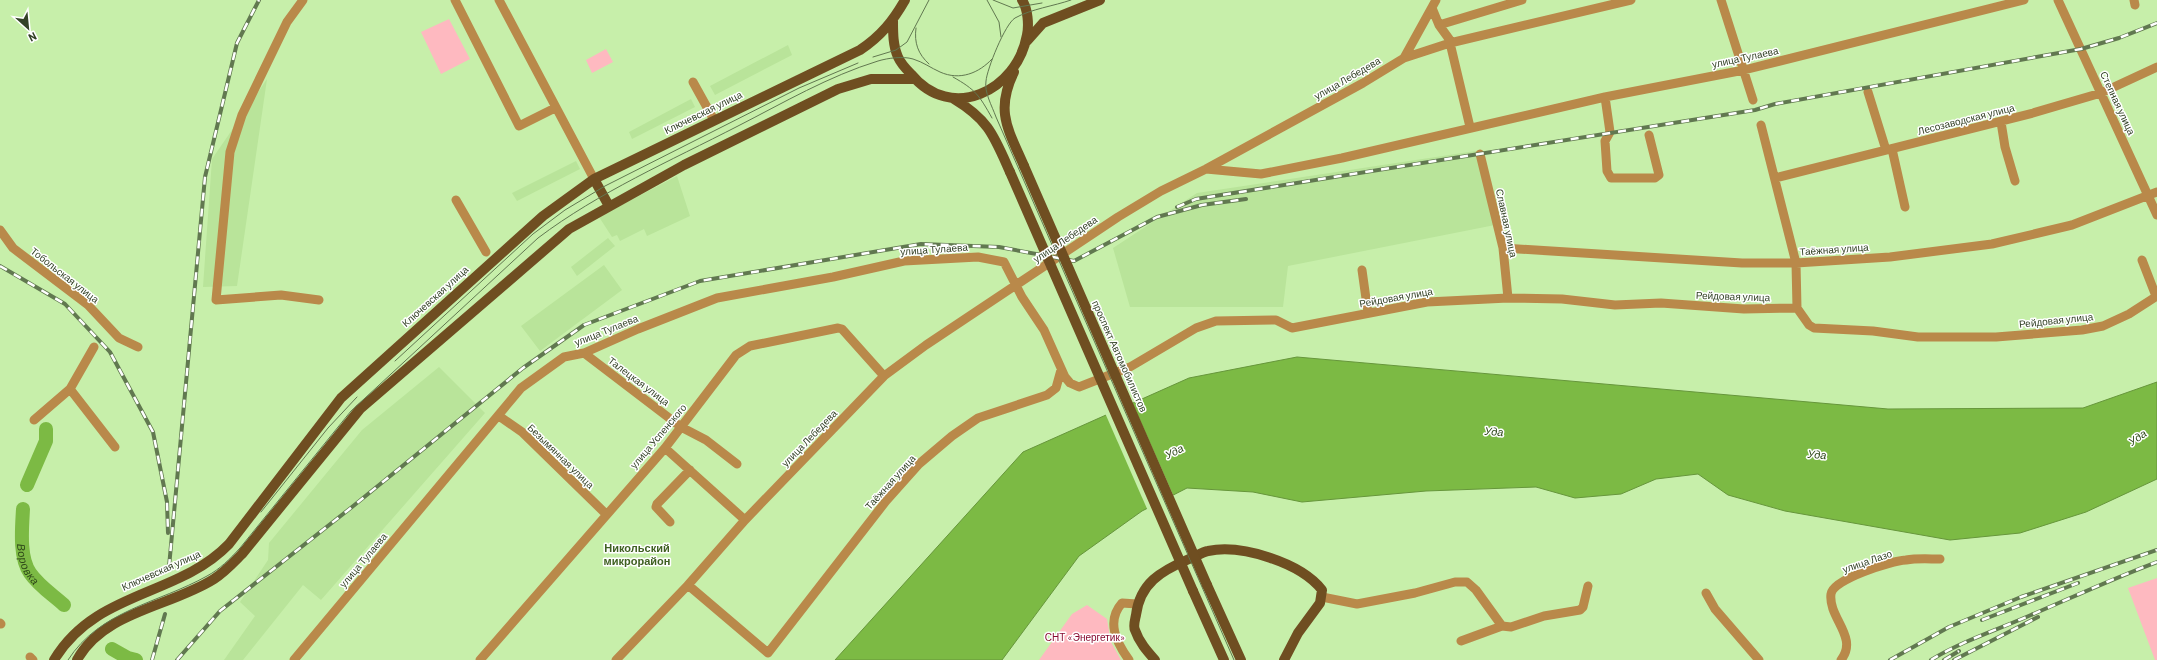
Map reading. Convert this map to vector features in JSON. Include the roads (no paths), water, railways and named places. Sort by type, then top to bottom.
[{"type":"main road","name":"Ключевская улица","points":[[54,660],[71,636],[84,624],[124,601],[193,572],[217,556],[229,544],[341,398],[543,216],[594,179],[860,50],[881,35],[893,21],[905,0]]},
{"type":"main road","points":[[954,99],[968,98],[991,89],[1001,82],[1020,58],[1026,43],[1028,28],[1027,14],[1022,0]]},
{"type":"main road","points":[[1026,43],[1043,23],[1100,0]]},
{"type":"main road","points":[[893,21],[894,42],[898,58],[914,79],[924,88],[939,95],[954,99],[972,110],[982,119],[997,143],[1224,660]]},
{"type":"main road","name":"проспект Автомобилистов","points":[[1020,58],[1007,86],[1003,102],[1007,126],[1241,660]]},
{"type":"main road","points":[[77,660],[89,643],[114,623],[198,587],[227,568],[242,554],[360,409],[569,229],[684,165],[838,89],[871,78],[914,79]]},
{"type":"main road","points":[[594,179],[609,206]]},
{"type":"main road","points":[[1155,660],[1144,649],[1134,628],[1137,604],[1148,584],[1166,569],[1208,551],[1249,553],[1272,558],[1292,567],[1316,582],[1322,590],[1322,597],[1315,610],[1298,633],[1284,660]]},
{"type":"street","points":[[303,0],[287,22],[245,109],[230,152],[216,300],[282,295],[319,300]]},
{"type":"street","points":[[455,0],[520,126],[555,108]]},
{"type":"street","points":[[499,0],[594,179]]},
{"type":"street","points":[[1439,25],[1522,0]]},
{"type":"street","name":"улица Лебедева","points":[[616,660],[688,585],[745,520],[884,376],[926,345],[1135,206],[1363,83],[1404,58],[1451,43],[1631,0]]},
{"type":"street","points":[[1721,0],[1753,100]]},
{"type":"street","name":"улица Тулаева","points":[[1206,169],[1261,174],[1342,158],[1470,127],[1605,97],[1744,70],[2024,0]]},
{"type":"street","name":"Степная улица","points":[[2058,0],[2102,93],[2153,194],[2157,215]]},
{"type":"street","points":[[1434,4],[1439,25],[1451,43],[1470,127]]},
{"type":"street","points":[[1404,58],[1434,4]]},
{"type":"street","name":"Лесозаводская улица","points":[[1775,178],[2001,122],[2102,93],[2157,67]]},
{"type":"street","points":[[693,82],[714,120]]},
{"type":"street","points":[[1868,92],[1889,150],[1905,207]]},
{"type":"street","points":[[1605,97],[1610,132],[1605,141],[1607,171],[1612,178],[1655,178],[1659,175],[1649,135]]},
{"type":"street","points":[[2001,122],[2005,147],[2015,181]]},
{"type":"street","points":[[1761,125],[1796,263],[1797,308]]},
{"type":"street","name":"Славная улица","points":[[1480,154],[1503,248],[1508,298]]},
{"type":"street","name":"Таёжная улица","points":[[1503,248],[1734,262],[1796,263],[1890,257],[1992,244],[2072,225],[2153,194]]},
{"type":"street","points":[[456,200],[486,252]]},
{"type":"street","name":"Тобольская улица","points":[[0,230],[13,248],[88,305],[119,338],[138,347]]},
{"type":"street","name":"улица Тулаева","points":[[294,660],[521,388],[542,371],[564,357],[584,353],[638,329],[717,298],[833,277],[904,261],[978,257],[1004,262],[1051,345],[1062,370],[1070,383],[1079,387]]},
{"type":"street","points":[[2142,260],[2157,296]]},
{"type":"street","points":[[1362,270],[1368,313]]},
{"type":"street","name":"Рейдовая улица","points":[[1079,387],[1130,367],[1196,328],[1216,321],[1276,320],[1292,328],[1427,302],[1508,298],[1562,299],[1616,305],[1661,303],[1744,309],[1797,308],[1809,325],[1814,328],[1873,331],[1918,337],[1996,338],[2082,330],[2103,326],[2129,314],[2157,296]]},
{"type":"street","name":"улица Успенского","points":[[480,660],[665,448],[736,355],[750,346],[838,328],[842,329],[884,376]]},
{"type":"street","points":[[34,420],[70,389],[94,347]]},
{"type":"street","name":"Талецкая улица","points":[[584,353],[681,427],[706,440],[737,464]]},
{"type":"street","name":"Таёжная улица","points":[[688,585],[766,657],[886,501],[919,464],[952,436],[978,418],[1047,395],[1056,388],[1062,370]]},
{"type":"street","points":[[70,389],[115,447]]},
{"type":"street","name":"Безымянная улица","points":[[499,416],[522,432],[606,514]]},
{"type":"street","points":[[665,448],[745,520]]},
{"type":"street","points":[[670,522],[656,507],[657,504],[690,470]]},
{"type":"street","name":"улица Лазо","points":[[1841,660],[1848,648],[1847,640],[1831,601],[1831,593],[1834,586],[1849,577],[1906,560],[1940,559]]},
{"type":"street","points":[[1322,597],[1357,604],[1415,593],[1455,582],[1467,582],[1476,590],[1502,626]]},
{"type":"street","points":[[1461,641],[1502,626],[1511,627],[1544,616],[1580,610],[1583,608],[1588,586]]},
{"type":"street","points":[[1706,593],[1715,608],[1759,660]]},
{"type":"street","points":[[1129,660],[1122,650],[1113,628],[1116,610],[1122,603],[1137,604]]},
{"type":"water","name":"Уда","points":[[1297,357],[1888,409],[2083,408],[2157,382],[2157,479],[2086,512],[2020,533],[1950,540],[1785,511],[1728,495],[1698,474],[1656,479],[1621,494],[1575,498],[1536,487],[1426,491],[1302,502],[1253,492],[1187,488],[1142,511],[1079,556],[1002,660],[835,660],[1023,452],[1189,378]]},
{"type":"waterway","name":"Воровка","points":[[27,485],[46,441],[46,429]]},
{"type":"waterway","name":"Воровка","points":[[23,509],[22,542],[26,566],[38,582],[64,605]]},
{"type":"waterway","name":"Воровка","points":[[112,649],[128,658],[136,660]]},
{"type":"tram line","points":[[873,57],[896,50],[907,42],[929,0]]},
{"type":"tram line","points":[[987,0],[999,22],[1001,37]]},
{"type":"tram line","points":[[993,0],[1013,8],[1042,3]]},
{"type":"tram line","points":[[1071,0],[1028,12],[1015,18],[1011,22],[997,47],[987,75],[987,94],[1234,660]]},
{"type":"tram line","points":[[916,28],[916,43],[922,56],[929,64]]},
{"type":"tram line","points":[[68,660],[81,643],[96,630],[113,619],[132,609],[189,585],[212,573],[225,564],[240,548],[351,411],[538,238],[561,221],[635,178],[806,90],[860,67],[886,59],[909,58],[924,63],[947,75],[962,76],[975,72],[992,59]]},
{"type":"tram line","points":[[395,361],[533,234],[565,210],[605,186],[799,88],[858,63]]},
{"type":"tram line","points":[[953,77],[976,94],[992,118]]},
{"type":"tram line","points":[[261,512],[328,428],[357,397]]},
{"type":"railway","points":[[169,567],[205,177],[237,43],[259,0]]},
{"type":"railway","points":[[1177,207],[1196,199],[1755,110],[1775,104],[2081,49],[2119,38],[2157,23]]},
{"type":"railway","points":[[177,660],[220,611],[352,507],[523,368],[584,325],[700,281],[921,244],[999,247],[1074,261],[1157,217],[1202,205],[1246,199]]},
{"type":"railway","points":[[0,266],[65,304],[110,352],[153,432],[167,502],[168,533]]},
{"type":"railway","points":[[1890,660],[1949,627],[2021,597],[2157,550]]},
{"type":"railway","points":[[1931,660],[1967,641],[2157,562]]},
{"type":"railway","points":[[1982,620],[2078,583]]},
{"type":"railway","points":[[152,660],[165,614]]},
{"type":"railway","points":[[1954,660],[2038,617]]},
{"type":"railway","points":[[1944,660],[1959,651]]},
{"type":"district","name":"Никольский микрорайон","points":[[637,553]]},
{"type":"park label","name":"СНТ «Энергетик»","points":[[1085,637]]}]
